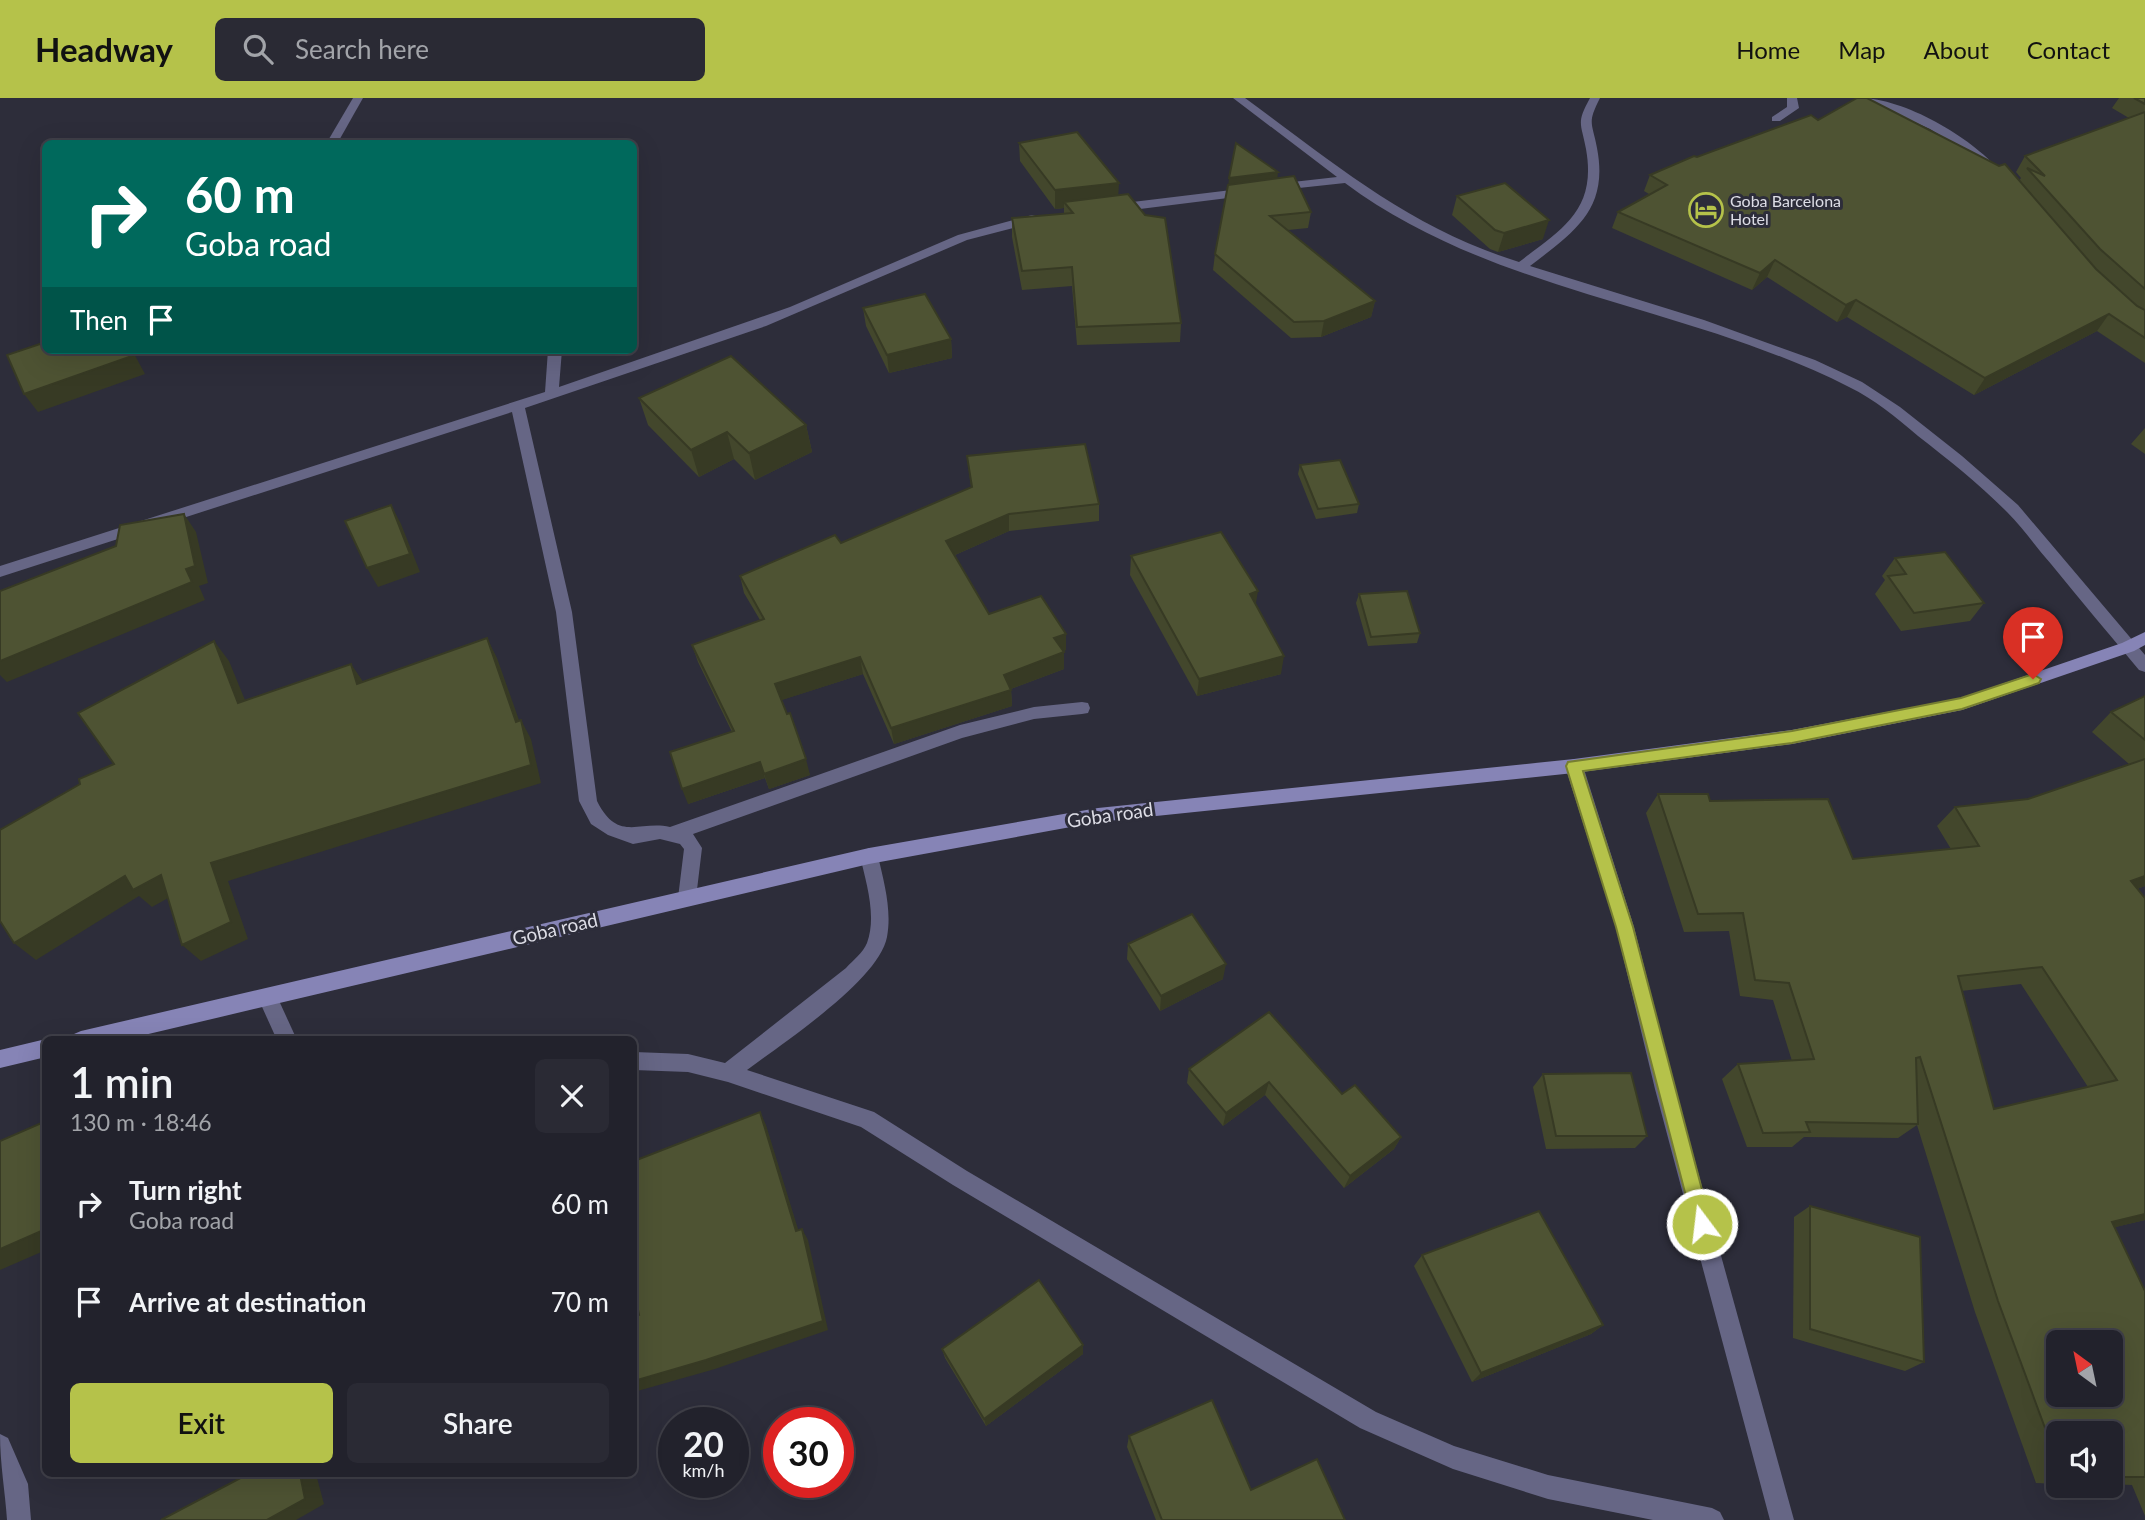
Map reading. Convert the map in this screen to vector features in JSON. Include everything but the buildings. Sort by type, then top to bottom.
[{"type":"street","points":[[333,140],[358,98]]},
{"type":"street","points":[[1238,98],[1345,180],[1418,225],[1474,252],[1699,323],[1810,363],[1857,386],[1895,410],[1958,459],[2013,509],[2145,666]]},
{"type":"street","points":[[1521,267],[1564,233],[1590,206],[1595,190],[1594,153],[1584,119],[1595,98]]},
{"type":"street","points":[[1776,119],[1793,108],[1792,98]]},
{"type":"street","points":[[1865,98],[1901,110],[1938,127],[1975,152],[2003,180]]},
{"type":"street","points":[[1104,210],[1345,180]]},
{"type":"street","points":[[0,572],[765,322],[905,261],[984,231],[1051,216]]},
{"type":"street","points":[[552,392],[555,354]]},
{"type":"street","points":[[517,404],[564,612],[587,801],[597,819],[614,830],[633,837],[660,832],[686,838],[693,848],[687,898]]},
{"type":"street","name":"Goba road","points":[[99,1036],[869,856],[1098,815],[1574,766],[1792,737],[1962,704],[2145,638]]},
{"type":"street","points":[[674,834],[960,732],[1034,713],[1082,708]]},
{"type":"street","points":[[1574,766],[1625,927],[1665,1089],[1782,1520]]},
{"type":"street","points":[[728,1073],[850,978],[875,949],[879,904],[869,856]]},
{"type":"street","points":[[268,998],[285,1036]]},
{"type":"street","points":[[0,1059],[42,1049]]},
{"type":"street","points":[[637,1060],[688,1063],[728,1073],[867,1119],[972,1185],[1368,1420],[1453,1457],[1548,1487],[1712,1520]]},
{"type":"street","points":[[0,1446],[16,1485],[19,1520]]},
{"type":"place","name":"Goba Barcelona Hotel","points":[[1706,210]]},
{"type":"route","points":[[1702,1224],[1625,927],[1574,766],[1792,737],[1962,704],[2033,679]]}]
